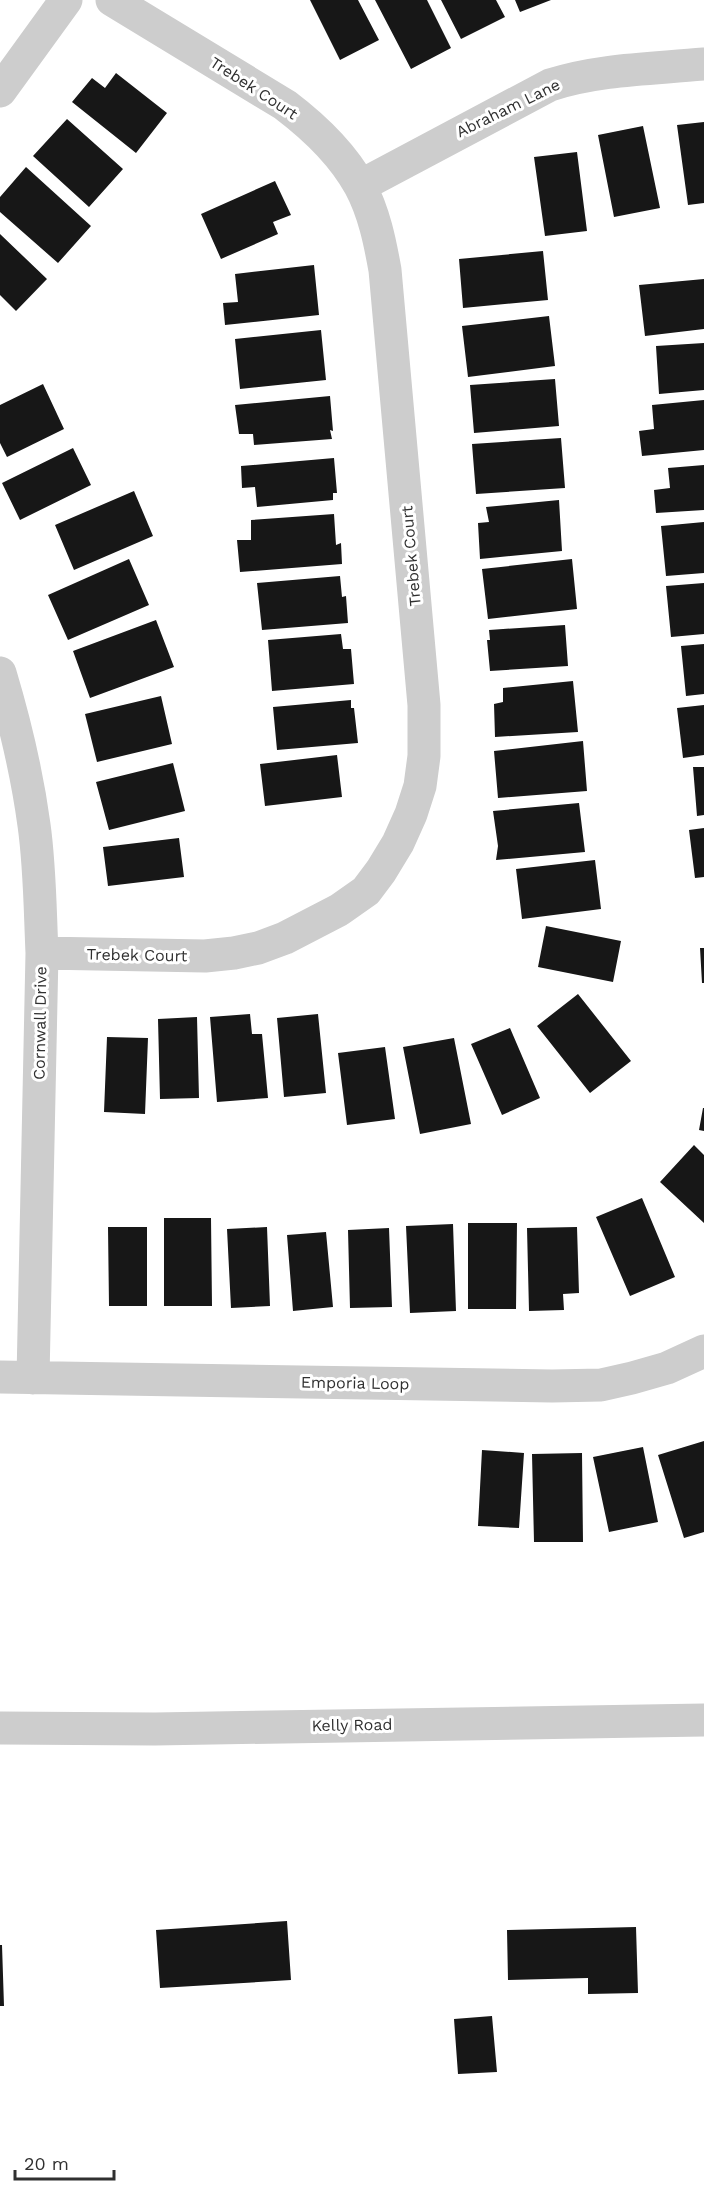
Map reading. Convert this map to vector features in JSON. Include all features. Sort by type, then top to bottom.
[{"type":"street","points":[[0,91],[66,0]]},
{"type":"street","name":"Trebek Court","points":[[42,952],[205,956],[258,948],[285,938],[339,910],[366,891],[398,843],[411,814],[420,786],[424,756],[424,705],[386,270],[379,239],[360,186],[321,136],[285,105],[112,0]]},
{"type":"street","name":"Abraham Lane","points":[[360,186],[550,85],[575,77],[628,69],[704,64]]},
{"type":"street","name":"Cornwall Drive","points":[[0,673],[16,729],[34,825],[40,889],[42,952],[33,1378]]},
{"type":"street","name":"Emporia Loop","points":[[0,1377],[601,1385],[667,1368],[704,1351]]},
{"type":"street","name":"Kelly Road","points":[[0,1728],[155,1729],[704,1720]]},
{"type":"building","points":[[310,0],[358,0],[379,40],[340,60]]},
{"type":"building","points":[[375,0],[427,0],[451,48],[411,69]]},
{"type":"building","points":[[441,0],[496,0],[505,17],[461,39]]},
{"type":"building","points":[[515,0],[551,0],[520,12]]},
{"type":"building","points":[[116,73],[167,113],[136,153],[72,102],[92,78],[105,88]]},
{"type":"building","points":[[67,119],[123,169],[89,207],[33,156]]},
{"type":"building","points":[[704,122],[704,203],[688,205],[677,125]]},
{"type":"building","points":[[643,126],[660,208],[614,217],[598,135]]},
{"type":"building","points":[[577,152],[587,231],[545,236],[534,157]]},
{"type":"building","points":[[26,167],[91,226],[58,263],[0,212],[0,197]]},
{"type":"building","points":[[275,181],[291,215],[273,222],[278,234],[221,259],[201,214]]},
{"type":"building","points":[[0,234],[47,279],[16,311],[0,295]]},
{"type":"building","points":[[543,251],[548,300],[463,308],[459,259]]},
{"type":"building","points":[[314,265],[319,315],[225,325],[223,303],[238,302],[235,274]]},
{"type":"building","points":[[704,279],[704,329],[645,336],[639,285]]},
{"type":"building","points":[[549,316],[555,366],[468,377],[462,326]]},
{"type":"building","points":[[321,330],[326,380],[240,389],[235,339]]},
{"type":"building","points":[[704,343],[704,390],[659,394],[656,346]]},
{"type":"building","points":[[555,379],[559,426],[474,433],[470,385]]},
{"type":"building","points":[[43,384],[64,429],[7,457],[0,443],[0,405]]},
{"type":"building","points":[[330,396],[332,439],[254,445],[253,434],[239,434],[235,405]]},
{"type":"building","points":[[704,400],[704,450],[642,456],[639,431],[654,429],[652,405]]},
{"type":"building","points":[[561,438],[565,488],[476,494],[472,444]]},
{"type":"building","points":[[73,448],[91,485],[20,520],[2,483]]},
{"type":"building","points":[[334,458],[337,493],[333,493],[333,500],[257,507],[255,487],[242,488],[241,466]]},
{"type":"building","points":[[704,465],[704,510],[656,513],[654,490],[670,488],[668,468]]},
{"type":"building","points":[[134,491],[153,536],[74,570],[55,525]]},
{"type":"building","points":[[559,500],[562,551],[480,559],[478,523],[489,522],[486,507]]},
{"type":"building","points":[[334,514],[336,545],[341,543],[342,564],[240,572],[237,540],[251,540],[251,520]]},
{"type":"building","points":[[704,522],[704,573],[666,576],[661,526]]},
{"type":"building","points":[[129,559],[149,605],[68,640],[48,595]]},
{"type":"building","points":[[572,559],[577,609],[488,619],[482,569]]},
{"type":"building","points":[[340,576],[342,597],[346,596],[348,623],[262,630],[257,583]]},
{"type":"building","points":[[704,583],[704,634],[671,637],[666,586]]},
{"type":"building","points":[[156,620],[174,667],[90,698],[73,651]]},
{"type":"building","points":[[565,625],[568,666],[490,671],[487,640],[490,640],[489,630]]},
{"type":"building","points":[[341,634],[343,649],[351,649],[354,684],[272,691],[268,640]]},
{"type":"building","points":[[704,644],[704,694],[686,696],[681,646]]},
{"type":"building","points":[[573,681],[578,732],[495,737],[494,704],[503,702],[503,688]]},
{"type":"building","points":[[161,696],[172,744],[97,762],[85,714]]},
{"type":"building","points":[[351,700],[358,743],[277,750],[273,707]]},
{"type":"building","points":[[704,705],[704,755],[683,758],[677,708]]},
{"type":"building","points":[[583,741],[587,791],[498,798],[494,751]]},
{"type":"building","points":[[337,755],[342,797],[265,806],[260,764]]},
{"type":"building","points":[[173,763],[185,811],[109,830],[96,782]]},
{"type":"building","points":[[693,767],[704,767],[704,815],[697,816]]},
{"type":"building","points":[[579,803],[585,852],[496,860],[498,846],[493,811]]},
{"type":"building","points":[[704,828],[704,877],[695,878],[689,830]]},
{"type":"building","points":[[179,838],[184,877],[108,886],[103,847]]},
{"type":"building","points":[[595,860],[601,909],[522,919],[516,869]]},
{"type":"building","points":[[546,926],[621,941],[613,982],[538,967]]},
{"type":"building","points":[[700,948],[704,948],[704,983],[702,983]]},
{"type":"building","points":[[578,994],[631,1061],[590,1093],[537,1026]]},
{"type":"building","points":[[250,1014],[252,1034],[262,1034],[268,1098],[217,1102],[210,1017]]},
{"type":"building","points":[[318,1014],[326,1093],[284,1097],[277,1018]]},
{"type":"building","points":[[197,1017],[199,1098],[160,1099],[158,1019]]},
{"type":"building","points":[[510,1028],[540,1098],[502,1115],[471,1044]]},
{"type":"building","points":[[107,1037],[148,1038],[145,1114],[104,1112]]},
{"type":"building","points":[[454,1038],[471,1124],[420,1134],[403,1047]]},
{"type":"building","points":[[385,1047],[395,1119],[347,1125],[338,1053]]},
{"type":"building","points":[[704,1108],[704,1131],[699,1130]]},
{"type":"building","points":[[694,1145],[704,1155],[704,1223],[660,1182]]},
{"type":"building","points":[[642,1198],[675,1277],[630,1296],[596,1217]]},
{"type":"building","points":[[164,1218],[211,1218],[212,1306],[164,1306]]},
{"type":"building","points":[[468,1223],[517,1223],[516,1309],[468,1309]]},
{"type":"building","points":[[453,1224],[456,1311],[410,1313],[406,1226]]},
{"type":"building","points":[[108,1227],[147,1227],[147,1306],[109,1306]]},
{"type":"building","points":[[267,1227],[270,1306],[231,1308],[227,1229]]},
{"type":"building","points":[[577,1227],[579,1293],[563,1294],[564,1310],[529,1311],[527,1228]]},
{"type":"building","points":[[389,1228],[392,1307],[350,1308],[348,1230]]},
{"type":"building","points":[[326,1232],[333,1307],[293,1311],[287,1235]]},
{"type":"building","points":[[704,1441],[704,1532],[684,1538],[658,1455]]},
{"type":"building","points":[[643,1447],[658,1522],[609,1532],[593,1457]]},
{"type":"building","points":[[482,1450],[524,1453],[519,1528],[478,1526]]},
{"type":"building","points":[[582,1453],[583,1542],[534,1542],[532,1454]]},
{"type":"building","points":[[287,1921],[291,1980],[160,1988],[156,1930]]},
{"type":"building","points":[[636,1927],[638,1993],[588,1994],[588,1978],[508,1980],[507,1930]]},
{"type":"building","points":[[0,1945],[2,1945],[4,2006],[0,2006]]},
{"type":"building","points":[[492,2016],[497,2072],[458,2074],[454,2019]]}]
